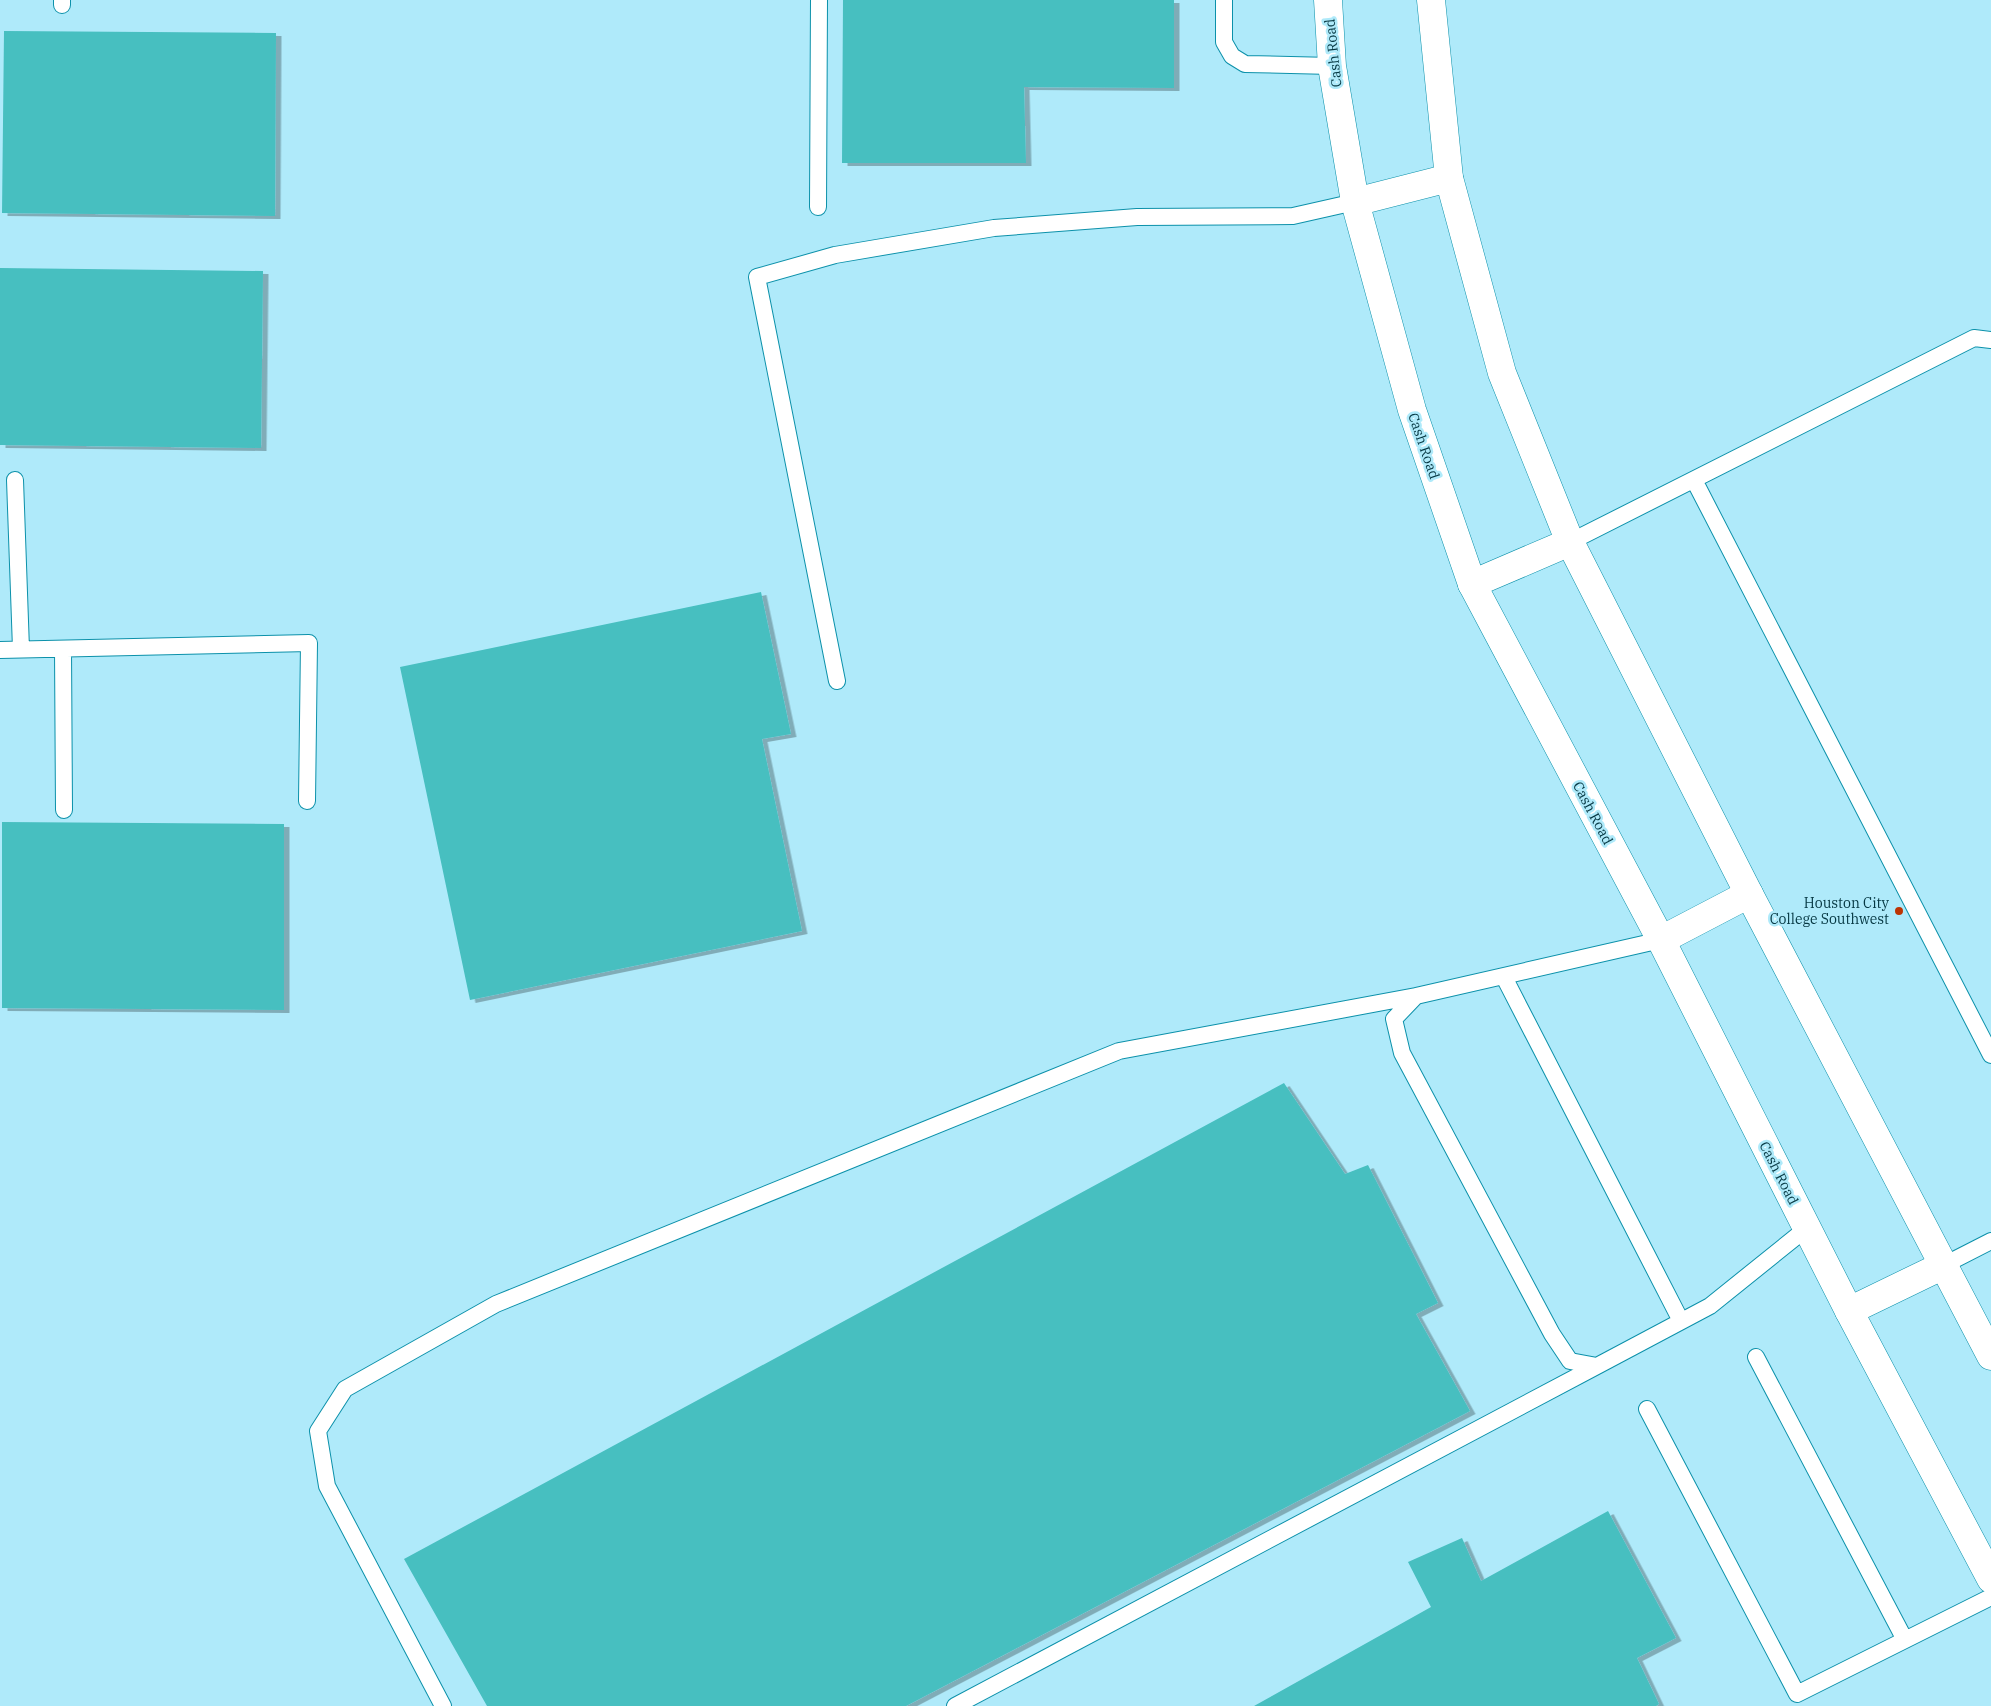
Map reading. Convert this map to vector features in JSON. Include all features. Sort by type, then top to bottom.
[{"type":"street","name":"Cash Road","points":[[1328,0],[1332,66],[1355,202],[1412,410],[1472,584],[1661,940],[1849,1311],[1991,1579]]},
{"type":"street","points":[[1431,0],[1449,178],[1502,373],[1570,542],[1749,894],[1991,1356]]},
{"type":"street","points":[[1355,202],[1449,178]]},
{"type":"street","points":[[1472,584],[1570,542]]},
{"type":"street","points":[[1661,940],[1749,894]]},
{"type":"street","points":[[1849,1311],[1944,1265]]},
{"type":"lane","points":[[818,207],[819,0]]},
{"type":"lane","points":[[1224,0],[1224,42],[1232,56],[1245,64],[1332,66]]},
{"type":"lane","points":[[837,681],[757,277],[835,255],[994,228],[1137,217],[1293,216],[1355,202]]},
{"type":"lane","points":[[1570,542],[1974,338],[1991,340]]},
{"type":"lane","points":[[15,480],[21,649]]},
{"type":"lane","points":[[1694,480],[1991,1055]]},
{"type":"lane","points":[[0,650],[309,643],[307,801]]},
{"type":"lane","points":[[63,649],[64,810]]},
{"type":"lane","points":[[443,1706],[327,1486],[318,1431],[345,1389],[496,1304],[1120,1052],[1416,996],[1661,940]]},
{"type":"lane","points":[[1504,976],[1681,1321]]},
{"type":"lane","points":[[1416,996],[1394,1019],[1402,1053],[1552,1334],[1570,1361],[1597,1366]]},
{"type":"lane","points":[[955,1706],[1710,1306],[1807,1228]]},
{"type":"lane","points":[[1944,1265],[1991,1241]]},
{"type":"lane","points":[[1756,1356],[1905,1640]]},
{"type":"lane","points":[[1647,1410],[1797,1694],[1991,1597]]},
{"type":"building","points":[[843,0],[1174,0],[1174,88],[1024,87],[1026,163],[842,163]]},
{"type":"building","points":[[4,31],[276,33],[275,216],[2,213]]},
{"type":"building","points":[[0,268],[263,271],[261,448],[0,445]]},
{"type":"building","points":[[761,592],[791,734],[762,739],[802,931],[470,1000],[400,667]]},
{"type":"building","points":[[2,822],[284,824],[284,1010],[2,1008]]},
{"type":"building","points":[[1284,1083],[1345,1174],[1368,1165],[1438,1303],[1416,1314],[1470,1411],[906,1706],[487,1706],[404,1559]]},
{"type":"building","points":[[1608,1511],[1676,1638],[1637,1658],[1659,1704],[1656,1706],[1254,1706],[1431,1607],[1408,1562],[1462,1538],[1481,1581]]},
{"type":"place","name":"Houston City College Southwest","points":[[1899,911]]}]
